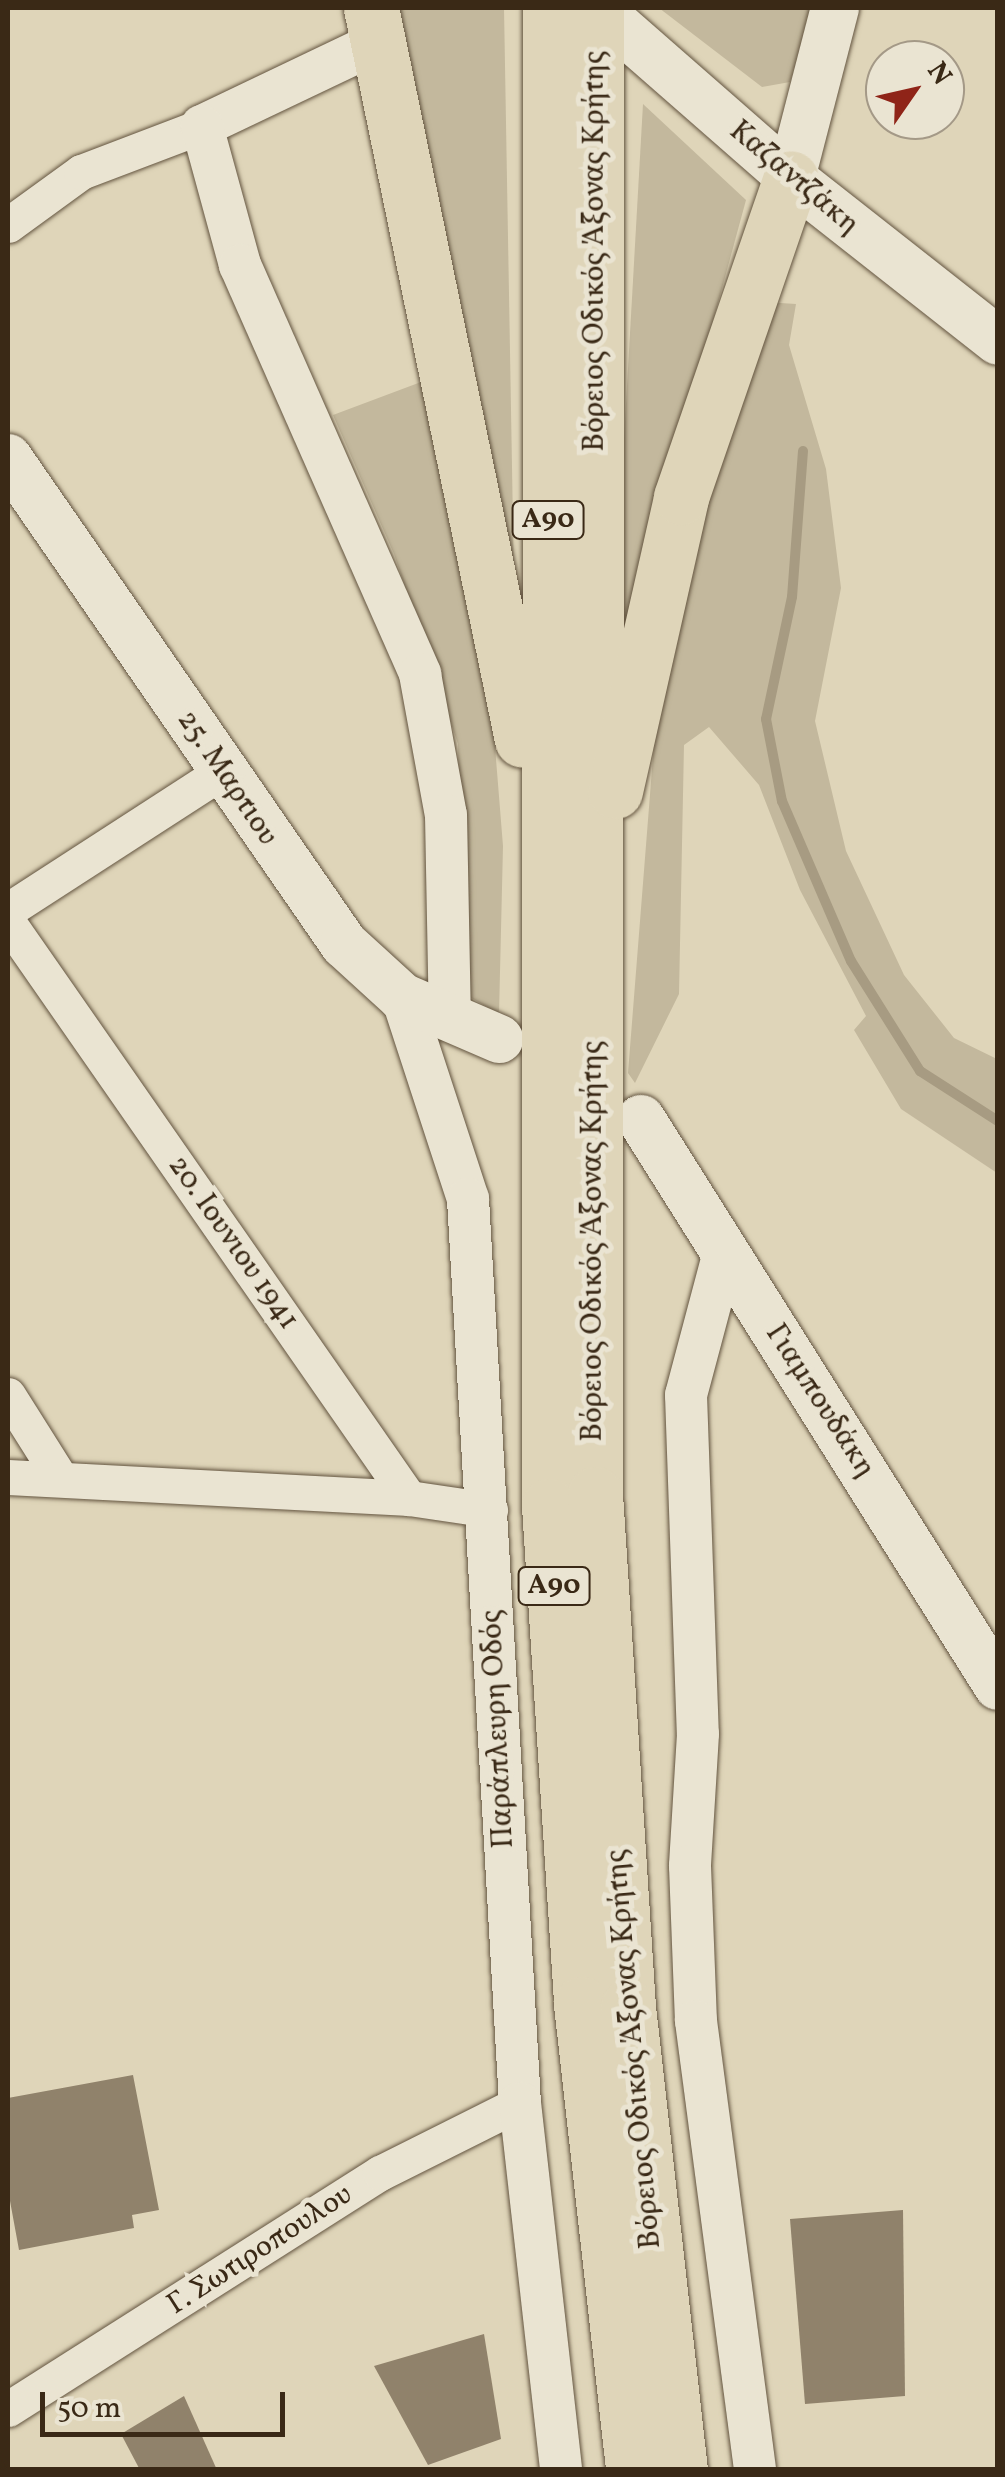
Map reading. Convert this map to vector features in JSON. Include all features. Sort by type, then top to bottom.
[{"type":"highway","name":"Βόρειος Οδικός Άξονας Κρήτης","points":[[550,8],[572,164],[570,871],[550,1526],[581,2004],[633,2470]]},
{"type":"highway","name":"Βόρειος Οδικός Άξονας Κρήτης","points":[[572,164],[596,8]]},
{"type":"highway","points":[[374,25],[570,871]]},
{"type":"highway","points":[[570,871],[681,498],[791,178]]},
{"type":"highway","name":"Βόρειος Οδικός Άξονας Κρήτης","points":[[570,871],[590,1221],[608,1756],[680,2470]]},
{"type":"main road","name":"Καζαντζάκη","points":[[596,8],[791,178],[998,341]]},
{"type":"main road","points":[[791,178],[835,8]]},
{"type":"main road","name":"25. Μαρτιου","points":[[8,458],[344,944],[402,997],[500,1039]]},
{"type":"main road","name":"Γιαμπουδάκη","points":[[641,1119],[667,1148],[723,1256],[998,1686]]},
{"type":"street","points":[[8,225],[80,172],[202,126],[374,25]]},
{"type":"street","points":[[202,126],[240,265],[420,674],[446,815],[450,1015]]},
{"type":"street","points":[[8,910],[224,771]]},
{"type":"street","name":"20. Ιουνιου 1941","points":[[8,922],[409,1498]]},
{"type":"street","name":"Παράπλευρη Οδός","points":[[402,997],[468,1199],[490,1510],[520,2103],[560,2470]]},
{"type":"street","points":[[723,1256],[686,1395],[698,1734],[690,1866],[696,2021],[755,2470]]},
{"type":"street","points":[[8,1395],[61,1479]]},
{"type":"street","points":[[8,1477],[409,1498],[490,1510]]},
{"type":"street","name":"Γ. Σωτιροπουλου","points":[[8,2409],[380,2173],[520,2103]]},
{"type":"shaded area","points":[[396,8],[504,8],[514,581]]},
{"type":"shaded area","points":[[659,8],[813,8],[790,82],[762,87]]},
{"type":"shaded area","points":[[643,104],[746,200],[623,652],[623,457]]},
{"type":"shaded area","points":[[765,302],[796,304],[789,345],[826,469],[841,588],[815,721],[846,851],[904,975],[954,1038],[997,1059],[997,1173],[901,1109],[854,1030],[866,1016],[800,890],[759,785],[709,727],[684,745],[679,994],[635,1083],[628,1073],[663,630]]},
{"type":"shaded area","points":[[437,376],[486,635],[503,846],[499,1014],[463,993],[458,744],[394,554],[333,415]]},
{"type":"building","points":[[133,2075],[159,2210],[132,2215],[134,2228],[19,2250],[8,2190],[8,2098]]},
{"type":"building","points":[[903,2210],[905,2396],[805,2404],[790,2219]]},
{"type":"building","points":[[484,2334],[501,2439],[428,2465],[374,2366]]},
{"type":"building","points":[[184,2396],[217,2470],[140,2470],[121,2434]]},
{"type":"waterway","points":[[803,451],[792,597],[766,719],[782,801],[851,961],[920,1071],[998,1121]]}]
